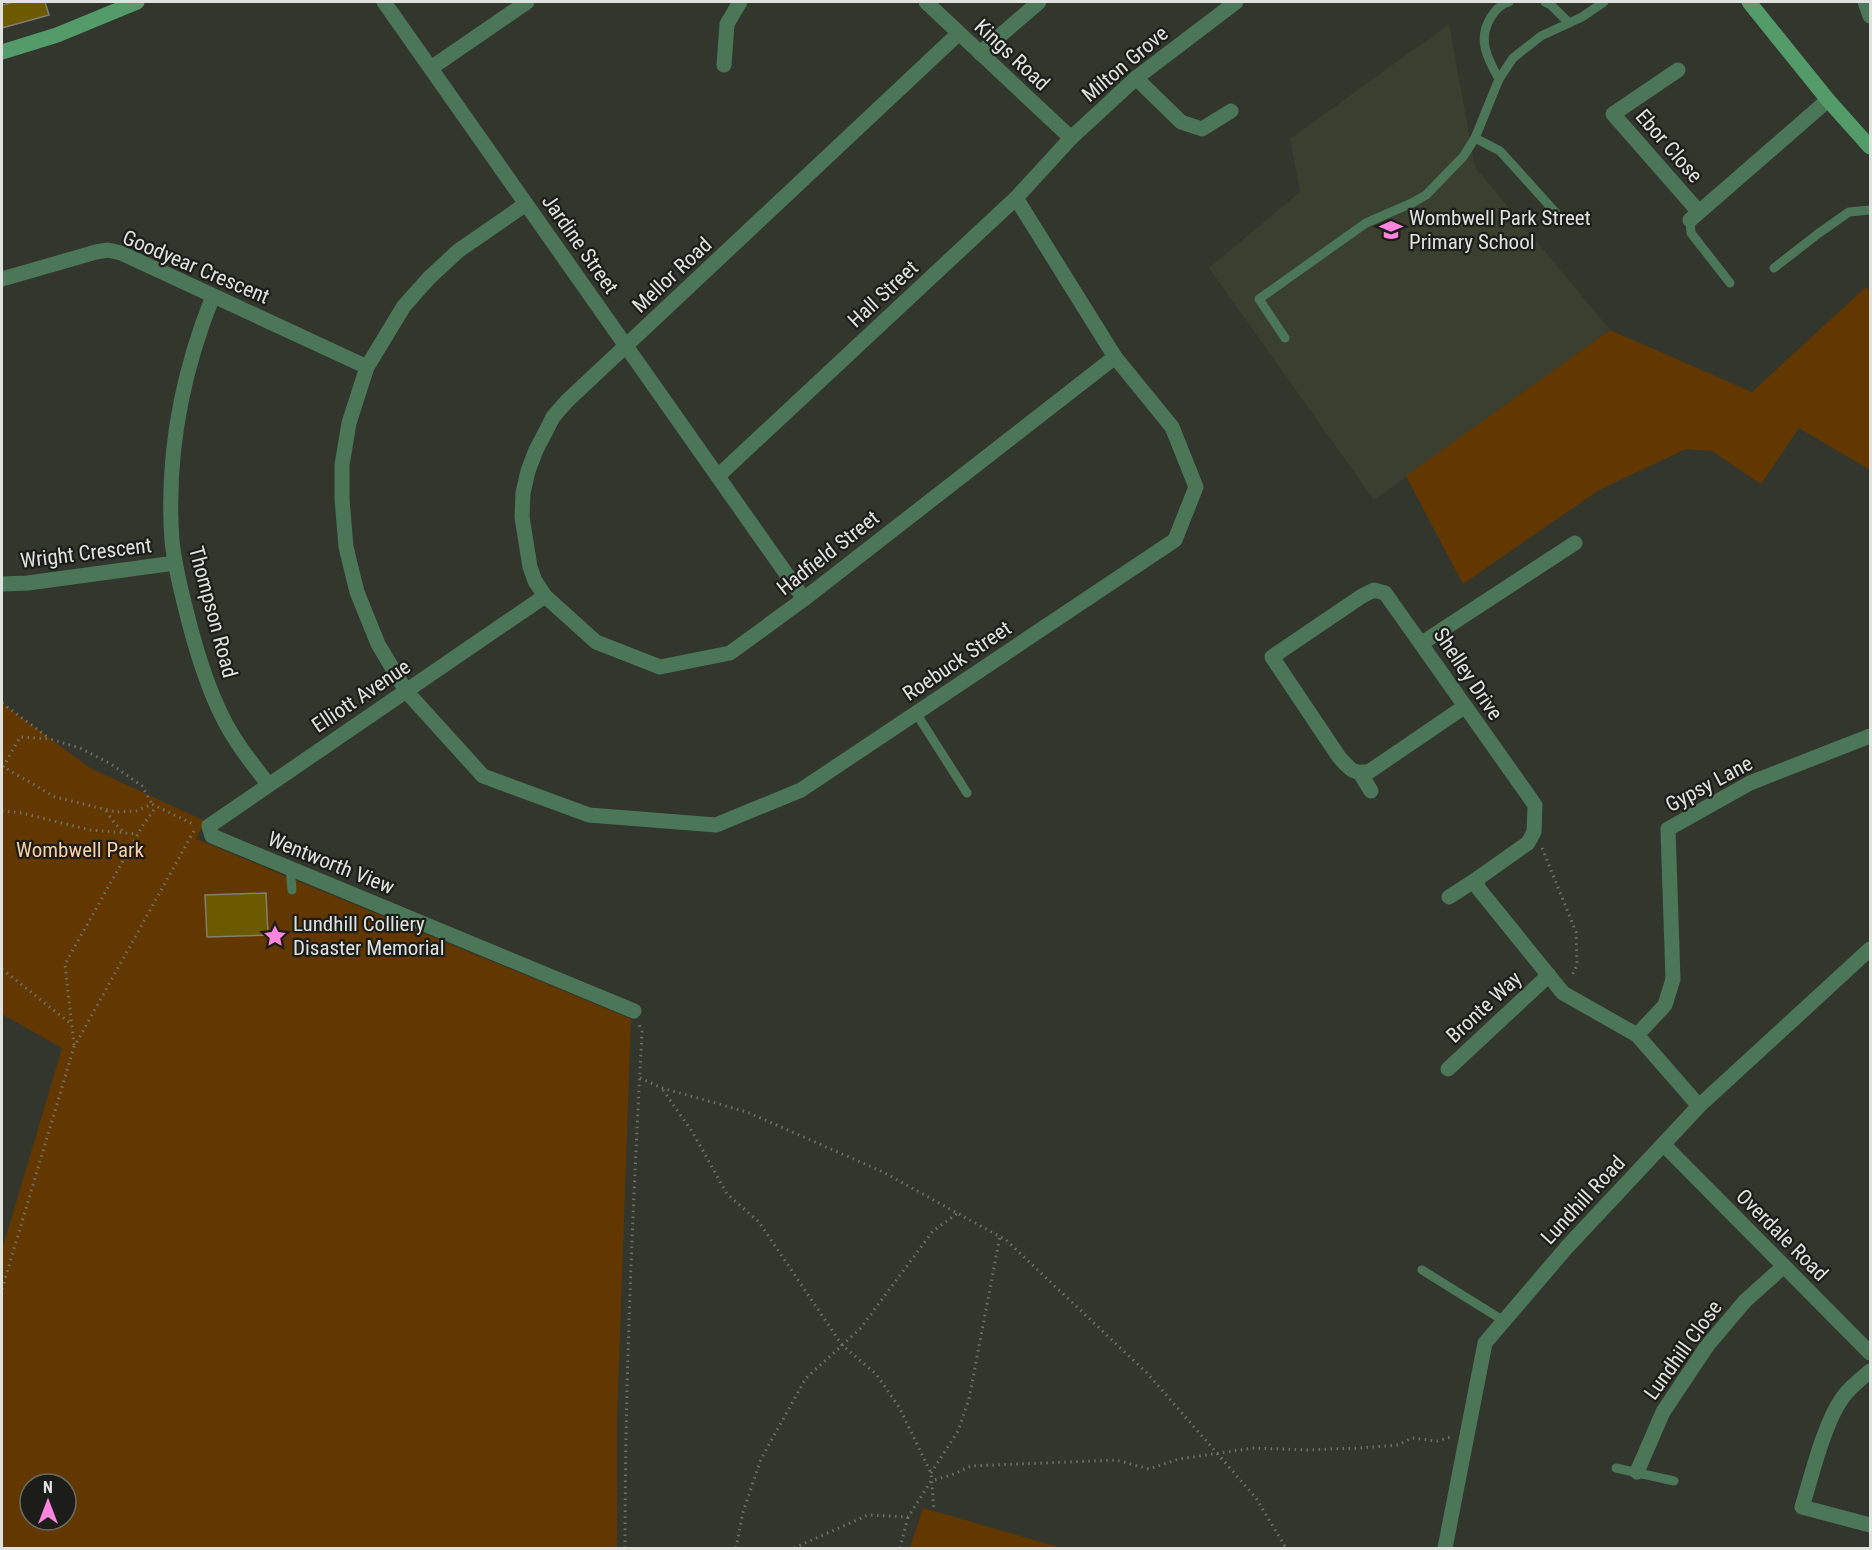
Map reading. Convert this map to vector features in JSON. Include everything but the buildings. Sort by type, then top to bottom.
[{"type":"street","points":[[2,52],[57,35],[136,2]]},
{"type":"street","name":"Jardine Street","points":[[384,2],[804,599]]},
{"type":"street","points":[[431,68],[527,2]]},
{"type":"street","points":[[724,65],[727,24],[740,2]]},
{"type":"street","name":"Kings Road","points":[[926,2],[1071,138]]},
{"type":"street","points":[[980,53],[1039,2]]},
{"type":"street","name":"Milton Grove","points":[[1071,138],[1136,78],[1236,2]]},
{"type":"street","points":[[1749,2],[1828,100],[1870,147]]},
{"type":"street","points":[[1865,2],[1870,16]]},
{"type":"street","name":"Mellor Road","points":[[545,596],[535,581],[525,546],[522,517],[523,493],[536,450],[553,417],[567,401],[958,34]]},
{"type":"street","name":"Ebor Close","points":[[1678,70],[1613,114],[1694,216]]},
{"type":"street","points":[[1136,78],[1181,122],[1202,129],[1231,111]]},
{"type":"street","points":[[1694,216],[1828,100]]},
{"type":"street","name":"Hall Street","points":[[718,476],[1016,198],[1071,138]]},
{"type":"street","name":"Roebuck Street","points":[[526,204],[458,251],[417,290],[404,306],[367,367],[345,443],[342,499],[346,547],[357,591],[378,644],[406,692],[483,776],[589,815],[716,825],[801,790],[1175,540],[1196,487],[1172,427],[1115,357],[1016,198]]},
{"type":"street","name":"Goodyear Crescent","points":[[2,279],[108,250],[122,253],[367,367]]},
{"type":"street","name":"Thompson Road","points":[[213,296],[200,328],[190,364],[173,448],[171,517],[175,563],[194,641],[222,716],[242,750],[268,784]]},
{"type":"street","name":"Hadfield Street","points":[[545,596],[596,642],[660,667],[730,653],[804,599],[1115,357]]},
{"type":"street","points":[[1422,643],[1575,543]]},
{"type":"street","name":"Wright Crescent","points":[[2,584],[28,583],[175,563]]},
{"type":"street","name":"Shelley Drive","points":[[1360,773],[1351,770],[1340,757],[1272,657],[1374,590],[1385,593],[1535,805],[1534,832],[1528,843],[1449,897]]},
{"type":"street","name":"Elliott Avenue","points":[[212,836],[208,826],[545,596]]},
{"type":"street","points":[[1371,791],[1360,773],[1370,771],[1464,707]]},
{"type":"street","name":"Gypsy Lane","points":[[1637,1035],[1665,1005],[1673,979],[1668,829],[1750,783],[1870,736]]},
{"type":"street","name":"Wentworth View","points":[[212,836],[634,1011]]},
{"type":"street","points":[[1477,879],[1478,888],[1563,993],[1637,1035],[1699,1106]]},
{"type":"street","name":"Lundhill Road","points":[[1445,1548],[1485,1343],[1568,1247],[1699,1106],[1870,949]]},
{"type":"street","name":"Bronte Way","points":[[1448,1069],[1549,975]]},
{"type":"street","name":"Overdale Road","points":[[1664,1146],[1870,1353]]},
{"type":"street","name":"Lundhill Close","points":[[1637,1472],[1663,1412],[1707,1346],[1745,1301],[1784,1266]]},
{"type":"street","points":[[1870,1371],[1844,1395],[1838,1404],[1821,1444],[1802,1507],[1870,1525]]},
{"type":"lane","points":[[1499,79],[1486,54],[1485,32],[1494,12],[1502,4],[1509,2]]},
{"type":"lane","points":[[1545,2],[1569,23]]},
{"type":"lane","points":[[1285,338],[1258,299],[1366,223],[1425,195],[1456,164],[1475,138],[1504,69],[1523,49],[1540,36],[1582,17],[1604,2]]},
{"type":"lane","points":[[1475,138],[1500,151],[1556,213]]},
{"type":"lane","points":[[1774,268],[1849,212],[1870,210]]},
{"type":"lane","points":[[1694,216],[1691,233],[1730,283]]},
{"type":"lane","points":[[916,713],[967,793]]},
{"type":"lane","points":[[290,868],[292,890]]},
{"type":"lane","points":[[1422,1270],[1504,1321]]},
{"type":"lane","points":[[1616,1468],[1674,1481]]},
{"type":"path","points":[[2,704],[50,739]]},
{"type":"path","points":[[154,805],[136,811],[116,812],[55,797],[2,766],[21,737],[50,739],[80,748],[111,764],[142,786],[154,805],[212,836]]},
{"type":"path","points":[[74,1047],[64,964],[154,805]]},
{"type":"path","points":[[105,809],[115,825],[126,833]]},
{"type":"path","points":[[2,811],[22,813],[90,830],[138,834]]},
{"type":"path","points":[[2,1289],[74,1047],[197,826]]},
{"type":"path","points":[[1541,845],[1576,932],[1577,965],[1563,993]]},
{"type":"path","points":[[2,969],[72,1024]]},
{"type":"path","points":[[625,1548],[625,1418],[629,1270],[642,1032],[634,1011]]},
{"type":"path","points":[[639,1078],[662,1088],[747,1112],[883,1172],[1006,1240],[1147,1373],[1256,1498],[1286,1548]]},
{"type":"path","points":[[662,1088],[693,1132],[727,1194],[759,1222],[842,1345],[876,1374],[899,1407],[931,1473],[934,1511]]},
{"type":"path","points":[[736,1548],[743,1512],[761,1459],[807,1378],[860,1329],[933,1231],[958,1213]]},
{"type":"path","points":[[931,1473],[958,1431],[969,1399],[1000,1236]]},
{"type":"path","points":[[900,1548],[909,1517],[931,1480],[954,1474],[971,1466],[1116,1460],[1149,1469],[1179,1459],[1254,1448],[1306,1450],[1398,1445],[1412,1437],[1437,1441],[1468,1431]]},
{"type":"path","points":[[794,1548],[868,1515],[909,1517]]},
{"type":"shaded area","name":"Wombwell Park Street Primary School","points":[[1449,24],[1475,167],[1610,330],[1374,500],[1209,268],[1300,192],[1290,139]]},
{"type":"green space","points":[[1866,287],[1870,292],[1870,470],[1799,428],[1761,484],[1712,451],[1686,449],[1599,490],[1463,584],[1406,476],[1610,330],[1752,392]]},
{"type":"green space","name":"Wombwell Park","points":[[2,703],[90,768],[205,821],[196,839],[631,1019],[617,1417],[617,1548],[2,1548],[2,1250],[62,1048],[2,1014]]},
{"type":"green space","points":[[923,1508],[934,1511],[1062,1548],[910,1548]]},
{"type":"place","name":"Wombwell Park Street Primary School","points":[[1391,230]]},
{"type":"place","name":"Lundhill Colliery Disaster Memorial","points":[[275,936]]}]
